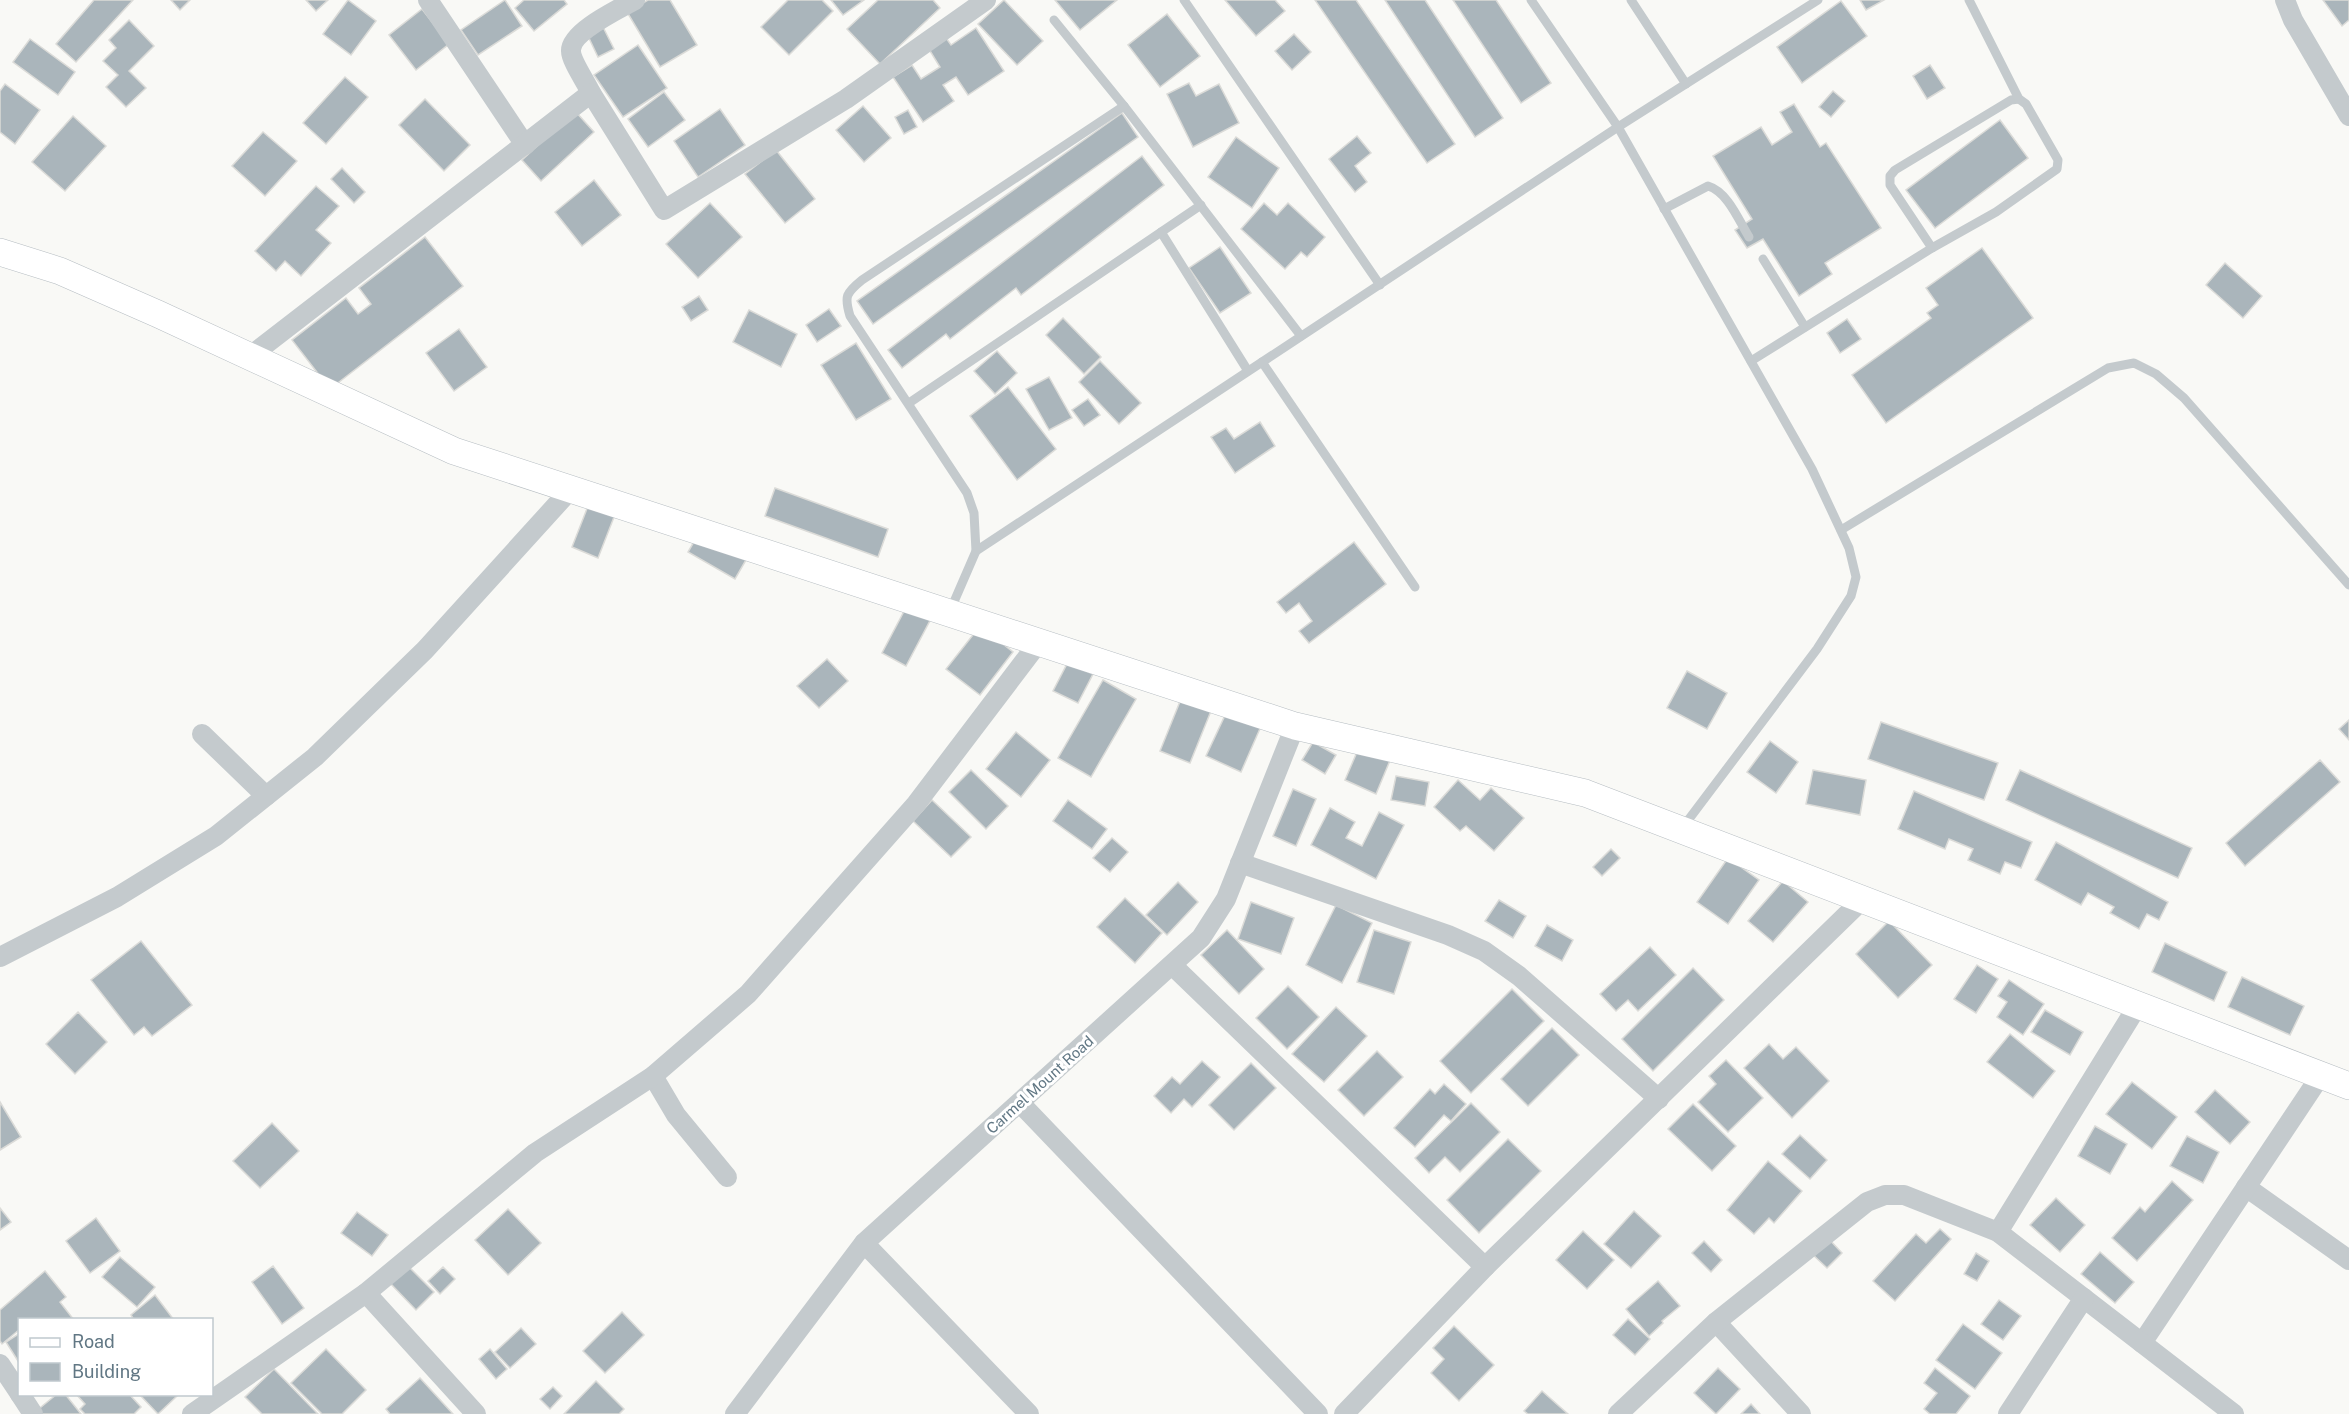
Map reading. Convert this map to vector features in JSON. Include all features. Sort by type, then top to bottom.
[{"type":"street","points":[[428,0],[525,145]]},
{"type":"street","points":[[634,0],[578,34],[571,44],[571,53],[591,93],[664,210],[846,99],[986,0]]},
{"type":"street","points":[[2285,0],[2293,20],[2349,116]]},
{"type":"street","points":[[249,357],[591,93]]},
{"type":"street","points":[[0,252],[71,276],[158,314],[454,451],[1294,726],[1585,793],[2349,1086]]},
{"type":"street","points":[[0,957],[117,897],[216,836],[315,757],[425,650],[571,489]]},
{"type":"street","points":[[192,1414],[366,1293],[535,1153],[654,1076],[748,994],[916,804],[1039,642]]},
{"type":"street","name":"Carmel Mount Road","points":[[735,1414],[864,1243],[1201,938],[1226,899],[1294,726]]},
{"type":"street","points":[[202,734],[266,796]]},
{"type":"street","points":[[1240,863],[1449,935],[1484,951],[1520,976],[1659,1099]]},
{"type":"street","points":[[1344,1414],[1485,1267],[1862,900]]},
{"type":"street","points":[[1172,965],[1485,1267]]},
{"type":"street","points":[[1998,1232],[2138,1005]]},
{"type":"street","points":[[2142,1343],[2320,1075]]},
{"type":"street","points":[[654,1076],[676,1115],[727,1177]]},
{"type":"street","points":[[1020,1103],[1318,1414]]},
{"type":"street","points":[[2246,1187],[2349,1260]]},
{"type":"street","points":[[1618,1414],[1716,1322],[1867,1202],[1885,1195],[1904,1196],[1998,1232],[2234,1414]]},
{"type":"street","points":[[864,1243],[1029,1414]]},
{"type":"street","points":[[366,1293],[476,1414]]},
{"type":"street","points":[[2008,1414],[2084,1298]]},
{"type":"street","points":[[1716,1322],[1801,1414]]},
{"type":"street","points":[[0,1364],[18,1391]]},
{"type":"street","points":[[21,1396],[33,1414]]},
{"type":"lane","points":[[1184,0],[1380,285]]},
{"type":"lane","points":[[1531,0],[1618,127],[1812,469],[1849,548],[1856,577],[1851,596],[1816,649],[1680,830]]},
{"type":"lane","points":[[1631,0],[1686,84]]},
{"type":"lane","points":[[1751,361],[1932,248],[1996,212],[2057,169],[2058,159],[2026,104],[2019,99],[1969,0]]},
{"type":"lane","points":[[976,551],[1618,127],[1815,1]]},
{"type":"lane","points":[[1054,20],[1124,106],[1301,336]]},
{"type":"lane","points":[[1932,248],[1893,189],[1890,176],[1895,170],[2011,100],[2019,99]]},
{"type":"lane","points":[[949,613],[976,551],[974,513],[967,493],[850,316],[845,302],[849,290],[1124,106]]},
{"type":"lane","points":[[1664,209],[1708,186],[1717,189],[1723,196],[1749,237]]},
{"type":"lane","points":[[909,403],[1200,205]]},
{"type":"lane","points":[[1161,232],[1248,371]]},
{"type":"lane","points":[[1763,259],[1805,327]]},
{"type":"lane","points":[[1262,362],[1415,587]]},
{"type":"lane","points":[[1841,530],[2108,368],[2134,363],[2156,374],[2184,398],[2349,585]]},
{"type":"building","points":[[94,0],[133,0],[76,62],[56,44]]},
{"type":"building","points":[[171,0],[190,0],[180,10]]},
{"type":"building","points":[[306,0],[328,0],[316,11]]},
{"type":"building","points":[[348,0],[376,21],[351,55],[323,34]]},
{"type":"building","points":[[505,0],[522,26],[478,55],[461,30]]},
{"type":"building","points":[[524,0],[564,0],[567,4],[534,31],[515,8]]},
{"type":"building","points":[[648,0],[670,0],[697,45],[660,67],[627,12]]},
{"type":"building","points":[[788,0],[822,0],[833,11],[789,55],[761,27]]},
{"type":"building","points":[[831,0],[864,0],[843,15]]},
{"type":"building","points":[[878,0],[933,0],[940,8],[880,64],[847,29]]},
{"type":"building","points":[[1004,0],[1043,41],[1017,65],[978,24]]},
{"type":"building","points":[[1055,0],[1117,0],[1080,30]]},
{"type":"building","points":[[1225,0],[1275,0],[1285,11],[1256,36]]},
{"type":"building","points":[[1315,0],[1356,0],[1455,144],[1427,163]]},
{"type":"building","points":[[1385,0],[1425,0],[1503,118],[1475,137]]},
{"type":"building","points":[[1453,0],[1496,0],[1551,83],[1521,103]]},
{"type":"building","points":[[1860,0],[1884,0],[1866,10]]},
{"type":"building","points":[[2323,0],[2349,0],[2349,20],[2342,26]]},
{"type":"building","points":[[1841,1],[1867,36],[1802,83],[1777,47]]},
{"type":"building","points":[[422,9],[449,44],[416,70],[389,35]]},
{"type":"building","points":[[1167,14],[1200,56],[1160,87],[1128,45]]},
{"type":"building","points":[[129,20],[154,46],[129,71],[146,88],[126,107],[106,87],[118,75],[103,61],[116,48],[109,40]]},
{"type":"building","points":[[603,27],[614,49],[598,57],[587,34]]},
{"type":"building","points":[[976,28],[1004,71],[968,95],[956,77],[943,85],[954,101],[923,122],[893,77],[912,65],[921,79],[940,67],[927,46],[944,35],[951,45]]},
{"type":"building","points":[[1294,34],[1311,52],[1292,70],[1275,51]]},
{"type":"building","points":[[30,39],[75,72],[58,95],[13,62]]},
{"type":"building","points":[[638,45],[667,88],[623,117],[594,75]]},
{"type":"building","points":[[1930,65],[1945,88],[1927,99],[1913,76]]},
{"type":"building","points":[[345,77],[368,97],[326,144],[303,123]]},
{"type":"building","points":[[1189,83],[1196,96],[1219,84],[1239,123],[1193,147],[1167,94]]},
{"type":"building","points":[[5,84],[40,110],[15,144],[0,132],[0,91]]},
{"type":"building","points":[[1833,91],[1845,101],[1831,117],[1819,107]]},
{"type":"building","points":[[664,92],[685,120],[648,147],[628,119]]},
{"type":"building","points":[[425,99],[470,145],[444,171],[399,125]]},
{"type":"building","points":[[1794,104],[1820,147],[1826,143],[1881,228],[1825,263],[1832,274],[1799,296],[1763,239],[1747,248],[1735,230],[1752,219],[1713,156],[1761,127],[1772,145],[1792,132],[1780,112]]},
{"type":"building","points":[[863,106],[891,138],[864,162],[836,130]]},
{"type":"building","points":[[720,109],[745,145],[698,177],[674,141]]},
{"type":"building","points":[[908,110],[917,127],[904,134],[895,117]]},
{"type":"building","points":[[575,111],[594,132],[541,181],[522,160]]},
{"type":"building","points":[[1122,113],[1138,137],[873,324],[857,301]]},
{"type":"building","points":[[73,116],[106,146],[65,191],[32,162]]},
{"type":"building","points":[[2000,120],[2028,158],[1935,228],[1906,190]]},
{"type":"building","points":[[263,132],[297,161],[265,196],[232,166]]},
{"type":"building","points":[[1357,136],[1371,153],[1355,166],[1367,182],[1355,192],[1329,159]]},
{"type":"building","points":[[1236,137],[1279,168],[1252,208],[1208,177]]},
{"type":"building","points":[[776,150],[815,199],[785,223],[745,174]]},
{"type":"building","points":[[1142,156],[1164,185],[1021,295],[1016,288],[950,339],[946,334],[902,368],[888,350]]},
{"type":"building","points":[[342,168],[365,192],[354,203],[331,179]]},
{"type":"building","points":[[594,180],[621,215],[582,246],[555,212]]},
{"type":"building","points":[[316,186],[339,206],[316,230],[331,243],[301,276],[285,261],[276,271],[255,251]]},
{"type":"building","points":[[710,203],[742,237],[698,278],[666,244]]},
{"type":"building","points":[[1264,203],[1277,215],[1288,203],[1325,237],[1307,257],[1301,252],[1285,269],[1241,229]]},
{"type":"building","points":[[425,237],[463,286],[330,389],[292,340],[346,298],[358,314],[371,304],[359,288]]},
{"type":"building","points":[[1220,247],[1251,293],[1220,313],[1189,268]]},
{"type":"building","points":[[1982,248],[2033,318],[1886,423],[1852,375],[1931,318],[1927,313],[1938,305],[1926,288]]},
{"type":"building","points":[[2225,263],[2262,296],[2243,318],[2206,285]]},
{"type":"building","points":[[699,296],[708,310],[691,321],[682,307]]},
{"type":"building","points":[[829,309],[841,326],[817,342],[806,325]]},
{"type":"building","points":[[749,310],[797,334],[781,367],[733,342]]},
{"type":"building","points":[[1063,318],[1101,357],[1084,374],[1046,335]]},
{"type":"building","points":[[1847,319],[1861,339],[1840,353],[1827,333]]},
{"type":"building","points":[[459,329],[487,367],[454,391],[426,353]]},
{"type":"building","points":[[856,343],[891,399],[856,420],[821,365]]},
{"type":"building","points":[[997,351],[1017,373],[995,394],[974,371]]},
{"type":"building","points":[[1100,361],[1141,403],[1119,424],[1079,382]]},
{"type":"building","points":[[1049,377],[1072,418],[1049,430],[1026,389]]},
{"type":"building","points":[[1008,387],[1056,449],[1017,480],[970,416]]},
{"type":"building","points":[[1088,399],[1100,415],[1084,426],[1072,410]]},
{"type":"building","points":[[1260,422],[1275,446],[1235,473],[1211,437],[1226,428],[1234,439]]},
{"type":"building","points":[[775,488],[888,529],[878,557],[765,516]]},
{"type":"building","points":[[590,501],[616,512],[598,558],[572,547]]},
{"type":"building","points":[[699,533],[746,560],[735,579],[688,552]]},
{"type":"building","points":[[1354,542],[1386,584],[1309,643],[1299,631],[1312,621],[1299,603],[1286,613],[1277,602]]},
{"type":"building","points":[[910,600],[934,613],[906,666],[882,653]]},
{"type":"building","points":[[980,626],[1013,652],[980,695],[946,669]]},
{"type":"building","points":[[827,659],[848,681],[819,708],[797,686]]},
{"type":"building","points":[[1068,662],[1093,674],[1078,703],[1053,691]]},
{"type":"building","points":[[1687,671],[1727,693],[1707,729],[1667,708]]},
{"type":"building","points":[[1103,680],[1136,699],[1091,777],[1058,758]]},
{"type":"building","points":[[1181,699],[1211,711],[1190,763],[1160,751]]},
{"type":"building","points":[[1228,709],[1262,724],[1241,772],[1206,756]]},
{"type":"building","points":[[2349,720],[2349,740],[2339,729]]},
{"type":"building","points":[[1881,722],[1998,763],[1984,800],[1868,759]]},
{"type":"building","points":[[1016,732],[1050,760],[1021,797],[986,769]]},
{"type":"building","points":[[1770,741],[1798,762],[1776,793],[1747,772]]},
{"type":"building","points":[[1313,742],[1336,755],[1325,774],[1302,760]]},
{"type":"building","points":[[1360,745],[1391,758],[1376,794],[1345,780]]},
{"type":"building","points":[[2320,760],[2340,782],[2245,866],[2226,843]]},
{"type":"building","points":[[971,770],[1008,806],[986,829],[949,792]]},
{"type":"building","points":[[1813,770],[1866,780],[1860,815],[1806,804]]},
{"type":"building","points":[[2020,770],[2192,848],[2178,878],[2006,800]]},
{"type":"building","points":[[1396,776],[1429,782],[1425,806],[1391,800]]},
{"type":"building","points":[[1458,780],[1480,800],[1491,788],[1524,818],[1494,851],[1466,826],[1460,831],[1434,807]]},
{"type":"building","points":[[1293,789],[1316,799],[1296,846],[1273,836]]},
{"type":"building","points":[[1914,791],[2032,842],[2021,868],[2005,862],[2000,874],[1968,860],[1973,849],[1949,839],[1945,849],[1898,829]]},
{"type":"building","points":[[932,800],[971,837],[951,857],[913,821]]},
{"type":"building","points":[[1068,800],[1107,829],[1092,849],[1053,821]]},
{"type":"building","points":[[1330,808],[1355,822],[1346,838],[1362,846],[1379,812],[1404,825],[1376,879],[1311,845]]},
{"type":"building","points":[[1112,838],[1128,852],[1110,872],[1093,858]]},
{"type":"building","points":[[2056,842],[2168,902],[2159,920],[2147,914],[2139,929],[2110,913],[2114,907],[2088,893],[2081,905],[2035,880]]},
{"type":"building","points":[[1611,849],[1620,858],[1602,876],[1593,867]]},
{"type":"building","points":[[1728,858],[1759,880],[1728,924],[1697,902]]},
{"type":"building","points":[[1783,881],[1808,902],[1773,942],[1748,921]]},
{"type":"building","points":[[1178,882],[1198,902],[1167,935],[1146,915]]},
{"type":"building","points":[[1125,898],[1162,933],[1135,963],[1097,927]]},
{"type":"building","points":[[1499,900],[1526,916],[1513,938],[1485,921]]},
{"type":"building","points":[[1251,902],[1294,918],[1281,954],[1238,939]]},
{"type":"building","points":[[1336,905],[1372,923],[1342,983],[1306,965]]},
{"type":"building","points":[[1889,921],[1932,965],[1898,998],[1856,954]]},
{"type":"building","points":[[1547,925],[1573,940],[1562,961],[1535,946]]},
{"type":"building","points":[[1227,930],[1264,969],[1239,994],[1201,955]]},
{"type":"building","points":[[1374,930],[1411,942],[1394,994],[1357,982]]},
{"type":"building","points":[[141,941],[192,1005],[152,1036],[144,1027],[134,1035],[91,980]]},
{"type":"building","points":[[2165,943],[2227,972],[2214,1001],[2152,972]]},
{"type":"building","points":[[1650,947],[1676,975],[1638,1011],[1628,1000],[1616,1011],[1600,994]]},
{"type":"building","points":[[1977,965],[1998,979],[1976,1013],[1954,999]]},
{"type":"building","points":[[1693,968],[1724,1000],[1653,1071],[1622,1039]]},
{"type":"building","points":[[2242,977],[2304,1006],[2290,1035],[2228,1007]]},
{"type":"building","points":[[2009,980],[2044,1004],[2023,1035],[1997,1017],[2007,1002],[1998,996]]},
{"type":"building","points":[[1288,986],[1319,1017],[1287,1049],[1256,1018]]},
{"type":"building","points":[[1512,989],[1544,1021],[1471,1093],[1440,1061]]},
{"type":"building","points":[[1336,1007],[1367,1036],[1324,1082],[1292,1054]]},
{"type":"building","points":[[2045,1010],[2083,1032],[2070,1055],[2031,1032]]},
{"type":"building","points":[[78,1012],[107,1042],[75,1074],[46,1044]]},
{"type":"building","points":[[1552,1028],[1579,1055],[1528,1106],[1501,1079]]},
{"type":"building","points":[[2010,1034],[2055,1071],[2033,1098],[1987,1062]]},
{"type":"building","points":[[1769,1044],[1783,1059],[1796,1047],[1829,1081],[1792,1118],[1744,1068]]},
{"type":"building","points":[[1377,1051],[1403,1077],[1364,1116],[1338,1090]]},
{"type":"building","points":[[1726,1060],[1763,1098],[1728,1132],[1698,1102],[1716,1084],[1709,1076]]},
{"type":"building","points":[[1202,1061],[1220,1077],[1192,1107],[1184,1099],[1171,1113],[1154,1096],[1172,1077],[1180,1084]]},
{"type":"building","points":[[1251,1063],[1276,1088],[1234,1130],[1209,1105]]},
{"type":"building","points":[[2132,1082],[2177,1117],[2152,1149],[2106,1114]]},
{"type":"building","points":[[1444,1084],[1466,1104],[1451,1121],[1444,1115],[1415,1147],[1394,1128],[1430,1089],[1435,1094]]},
{"type":"building","points":[[2215,1090],[2250,1122],[2230,1144],[2195,1112]]},
{"type":"building","points":[[0,1102],[21,1137],[0,1150]]},
{"type":"building","points":[[1471,1103],[1500,1132],[1460,1172],[1445,1157],[1429,1173],[1415,1158]]},
{"type":"building","points":[[1693,1104],[1736,1146],[1712,1171],[1668,1129]]},
{"type":"building","points":[[272,1123],[299,1151],[260,1188],[233,1161]]},
{"type":"building","points":[[2095,1126],[2127,1144],[2110,1174],[2078,1156]]},
{"type":"building","points":[[1800,1135],[1827,1160],[1810,1179],[1782,1154]]},
{"type":"building","points":[[2187,1136],[2219,1152],[2203,1183],[2170,1166]]},
{"type":"building","points":[[1508,1139],[1541,1171],[1479,1233],[1447,1200]]},
{"type":"building","points":[[1768,1161],[1802,1191],[1774,1223],[1769,1218],[1754,1234],[1727,1210]]},
{"type":"building","points":[[2172,1181],[2193,1200],[2137,1261],[2112,1238],[2140,1207],[2145,1212]]},
{"type":"building","points":[[2056,1198],[2085,1225],[2060,1252],[2030,1225]]},
{"type":"building","points":[[0,1208],[11,1222],[0,1230]]},
{"type":"building","points":[[508,1209],[541,1243],[508,1275],[475,1240]]},
{"type":"building","points":[[1634,1211],[1661,1236],[1631,1268],[1604,1244]]},
{"type":"building","points":[[357,1212],[388,1235],[372,1256],[341,1233]]},
{"type":"building","points":[[96,1218],[120,1251],[90,1273],[66,1241]]},
{"type":"building","points":[[1940,1229],[1951,1239],[1895,1301],[1873,1281],[1916,1234],[1926,1243]]},
{"type":"building","points":[[1583,1231],[1614,1260],[1587,1289],[1556,1260]]},
{"type":"building","points":[[1826,1236],[1842,1253],[1827,1268],[1810,1252]]},
{"type":"building","points":[[1704,1241],[1722,1260],[1711,1272],[1692,1253]]},
{"type":"building","points":[[2100,1252],[2134,1282],[2115,1303],[2081,1274]]},
{"type":"building","points":[[1976,1253],[1989,1261],[1977,1281],[1964,1274]]},
{"type":"building","points":[[120,1257],[155,1287],[137,1307],[102,1277]]},
{"type":"building","points":[[273,1266],[304,1308],[282,1324],[252,1282]]},
{"type":"building","points":[[408,1266],[434,1292],[416,1310],[390,1283]]},
{"type":"building","points":[[443,1267],[455,1279],[440,1294],[428,1281]]},
{"type":"building","points":[[45,1271],[66,1297],[60,1302],[72,1318],[18,1318],[18,1331],[2,1344],[0,1341],[0,1310]]},
{"type":"building","points":[[1658,1281],[1680,1306],[1649,1336],[1626,1309]]},
{"type":"building","points":[[155,1295],[172,1318],[133,1318],[131,1315]]},
{"type":"building","points":[[1999,1300],[2021,1316],[2003,1340],[1981,1324]]},
{"type":"building","points":[[622,1312],[644,1335],[605,1373],[583,1351]]},
{"type":"building","points":[[1628,1319],[1650,1339],[1635,1355],[1613,1335]]},
{"type":"building","points":[[1963,1324],[2002,1353],[1975,1389],[1936,1360]]},
{"type":"building","points":[[1454,1326],[1494,1365],[1459,1401],[1431,1373],[1444,1359],[1433,1348]]},
{"type":"building","points":[[521,1328],[536,1344],[510,1368],[495,1352]]},
{"type":"building","points":[[18,1334],[18,1361],[6,1342]]},
{"type":"building","points":[[326,1349],[366,1390],[342,1414],[322,1414],[291,1383]]},
{"type":"building","points":[[490,1349],[507,1369],[496,1379],[479,1359]]},
{"type":"building","points":[[1718,1368],[1740,1389],[1716,1414],[1694,1393]]},
{"type":"building","points":[[1935,1368],[1970,1396],[1956,1414],[1930,1414],[1924,1409],[1937,1393],[1924,1383]]},
{"type":"building","points":[[274,1369],[318,1414],[262,1414],[245,1397]]},
{"type":"building","points":[[420,1378],[453,1414],[390,1414],[386,1409]]},
{"type":"building","points":[[596,1381],[624,1409],[619,1414],[564,1414]]},
{"type":"building","points":[[553,1387],[562,1396],[550,1409],[540,1399]]},
{"type":"building","points":[[1542,1391],[1568,1414],[1528,1414],[1524,1411]]},
{"type":"building","points":[[55,1396],[67,1396],[81,1414],[37,1414],[35,1412]]},
{"type":"building","points":[[78,1396],[131,1396],[141,1407],[134,1414],[85,1414],[80,1409],[85,1404]]},
{"type":"building","points":[[141,1396],[177,1396],[158,1414]]},
{"type":"building","points":[[1751,1404],[1760,1414],[1741,1414]]}]
